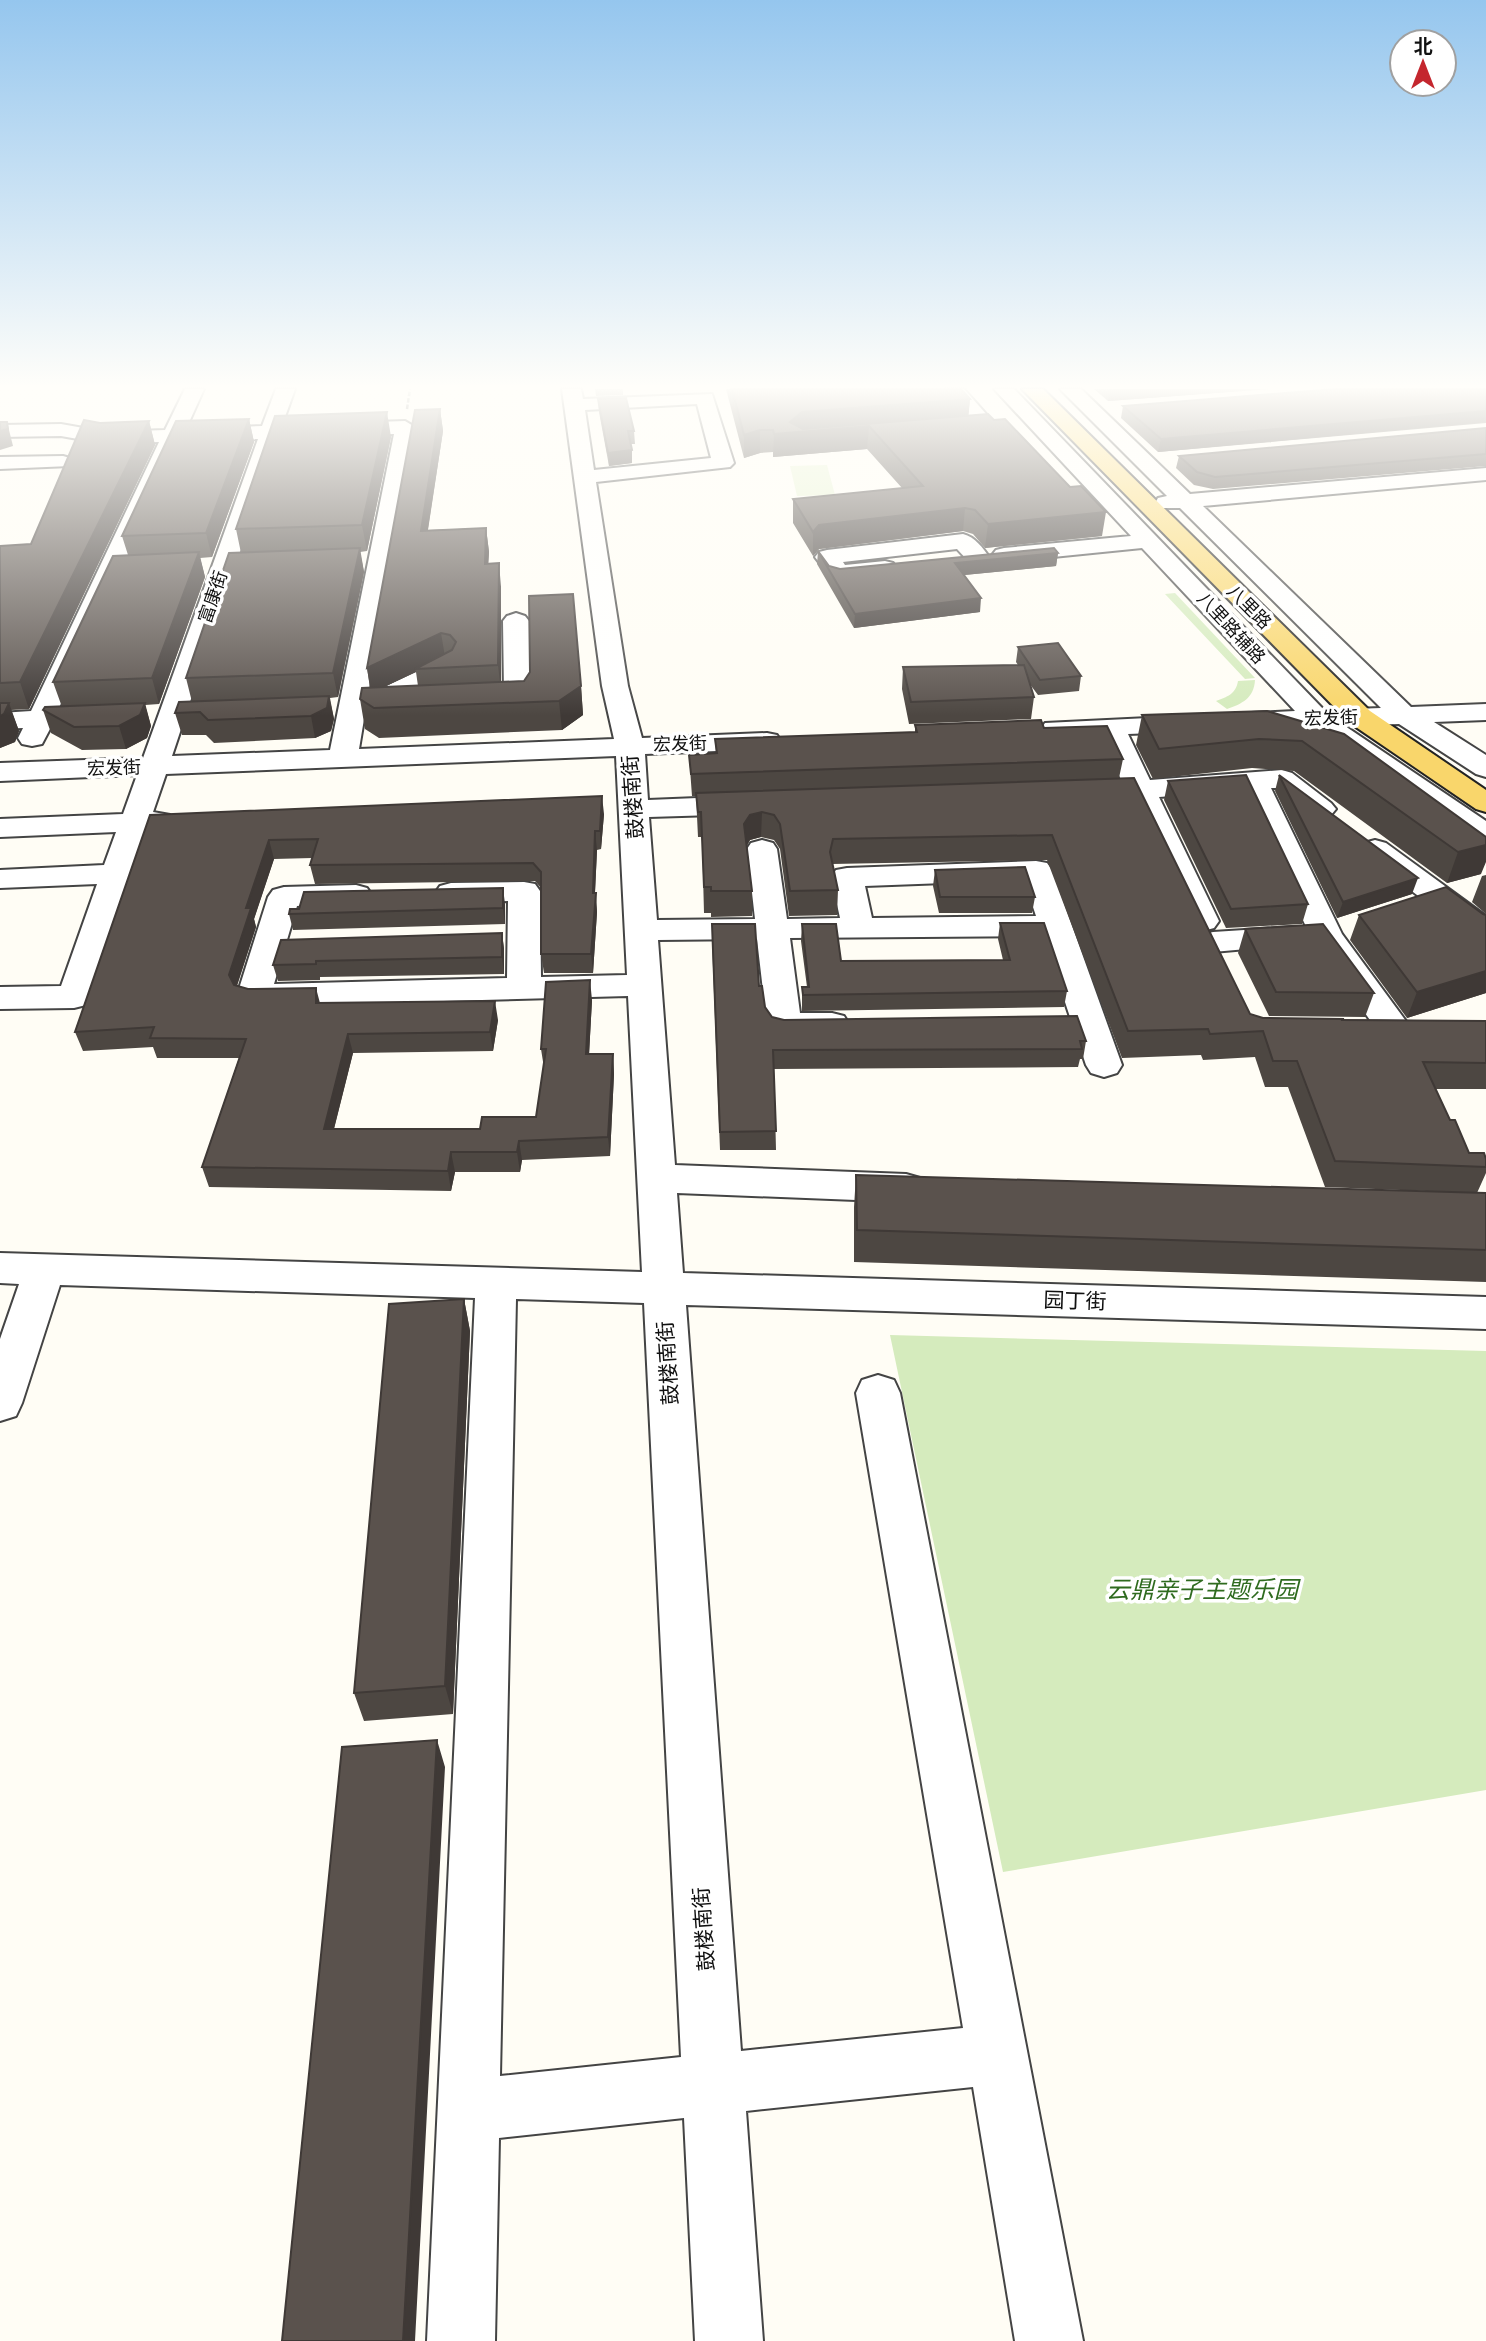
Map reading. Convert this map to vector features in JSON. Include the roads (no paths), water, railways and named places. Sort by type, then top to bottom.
[{"type":"main road","name":"八里路","points":[[1140,498],[1360,717],[1486,803]]},
{"type":"street","points":[[8,772],[40,719],[143,498]]},
{"type":"street","name":"富康街","points":[[0,998],[74,997],[154,766],[146,715],[224,566],[248,498]]},
{"type":"street","points":[[343,758],[360,707],[380,561],[392,498]]},
{"type":"street","name":"鼓楼南街","points":[[588,498],[615,686],[630,746],[624,804],[642,930],[729,2341]]},
{"type":"street","points":[[1083,498],[1091,501],[1110,500]]},
{"type":"street","points":[[1182,498],[1404,715],[1486,768]]},
{"type":"street","points":[[1130,522],[1184,501],[1215,498]]},
{"type":"street","name":"八里路辅路","points":[[1110,500],[1317,719],[1486,835]]},
{"type":"street","points":[[978,558],[963,541],[827,557],[839,573],[1148,541]]},
{"type":"street","points":[[354,562],[380,561]]},
{"type":"street","points":[[198,568],[250,566]]},
{"type":"street","points":[[109,571],[135,570]]},
{"type":"street","points":[[463,703],[517,701],[516,621]]},
{"type":"street","points":[[360,707],[444,667]]},
{"type":"street","points":[[325,708],[436,704]]},
{"type":"street","name":"宏发街","points":[[1032,730],[1486,712]]},
{"type":"street","points":[[0,721],[200,713]]},
{"type":"street","points":[[1111,727],[1219,955],[1339,931]]},
{"type":"street","name":"宏发街","points":[[8,772],[797,740]]},
{"type":"street","points":[[1060,794],[1143,791],[1282,779],[1486,931]]},
{"type":"street","points":[[1252,780],[1339,931],[1409,1032],[1357,1032]]},
{"type":"street","points":[[624,804],[771,804]]},
{"type":"street","points":[[0,828],[190,820]]},
{"type":"street","points":[[762,849],[784,1025],[867,1024]]},
{"type":"street","points":[[858,928],[847,877],[1036,870],[1056,926],[1075,1021],[1104,1065]]},
{"type":"street","points":[[0,878],[117,874]]},
{"type":"street","points":[[1403,910],[1475,887]]},
{"type":"street","points":[[524,988],[510,936],[524,891],[284,897],[283,944],[254,995],[645,985]]},
{"type":"street","points":[[642,930],[1056,926]]},
{"type":"street","points":[[657,1178],[947,1189]]},
{"type":"street","name":"园丁街","points":[[0,1268],[1486,1313]]},
{"type":"street","points":[[0,1403],[44,1270]]},
{"type":"street","points":[[461,2341],[496,1284]]},
{"type":"street","points":[[878,1393],[1049,2341]]},
{"type":"street","points":[[469,2110],[998,2054]]},
{"type":"park label","name":"云鼎亲子主题乐园","points":[[1202,1590]]}]
